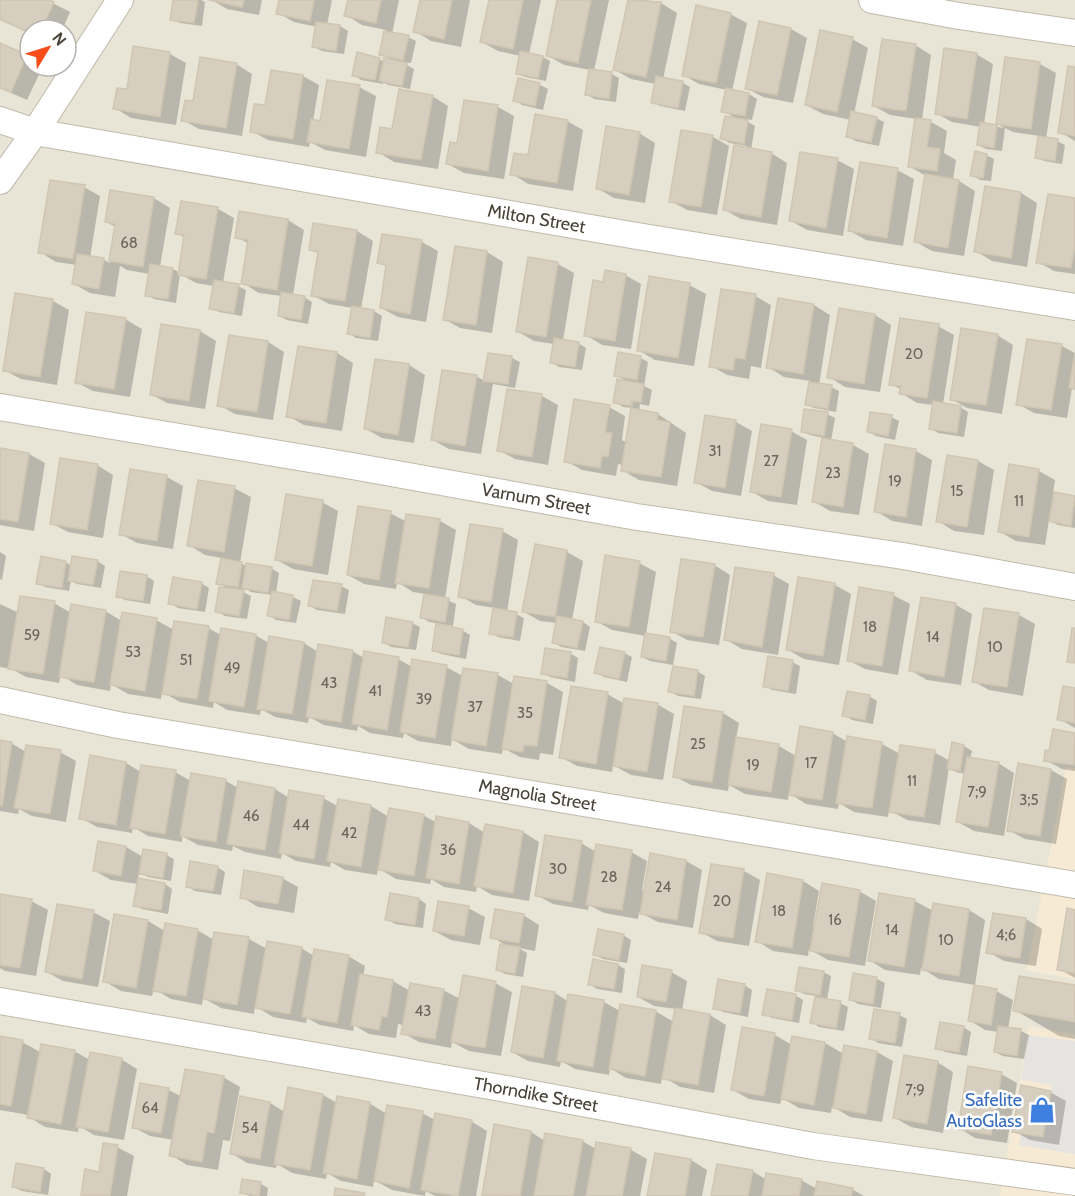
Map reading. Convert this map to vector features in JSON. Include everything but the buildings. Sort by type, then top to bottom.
[{"type":"street","points":[[0,181],[120,0]]},
{"type":"street","points":[[872,0],[959,16],[1075,33]]},
{"type":"street","name":"Milton Street","points":[[0,120],[34,132],[626,234],[1075,307]]},
{"type":"street","name":"Varnum Street","points":[[0,407],[637,517],[903,555],[1075,587]]},
{"type":"street","name":"Magnolia Street","points":[[0,700],[118,725],[1075,885]]},
{"type":"street","name":"Thorndike Street","points":[[0,1001],[501,1088],[813,1146],[1075,1182]]},
{"type":"shaded area","points":[[0,0],[1075,0],[1075,768],[1067,767],[1027,970],[1075,979],[1075,1034],[1029,1027],[1000,1196],[0,1196]]},
{"type":"shaded area","points":[[1066,767],[1075,768],[1075,979],[1027,970]]},
{"type":"shaded area","points":[[1029,1027],[1075,1034],[1075,1196],[1000,1196]]},
{"type":"shaded area","points":[[1028,1035],[1075,1041],[1075,1154],[1019,1145],[1021,1133],[1043,1137],[1052,1085],[1021,1079]]},
{"type":"place","name":"Safelite AutoGlass","points":[[1042,1110]]}]
